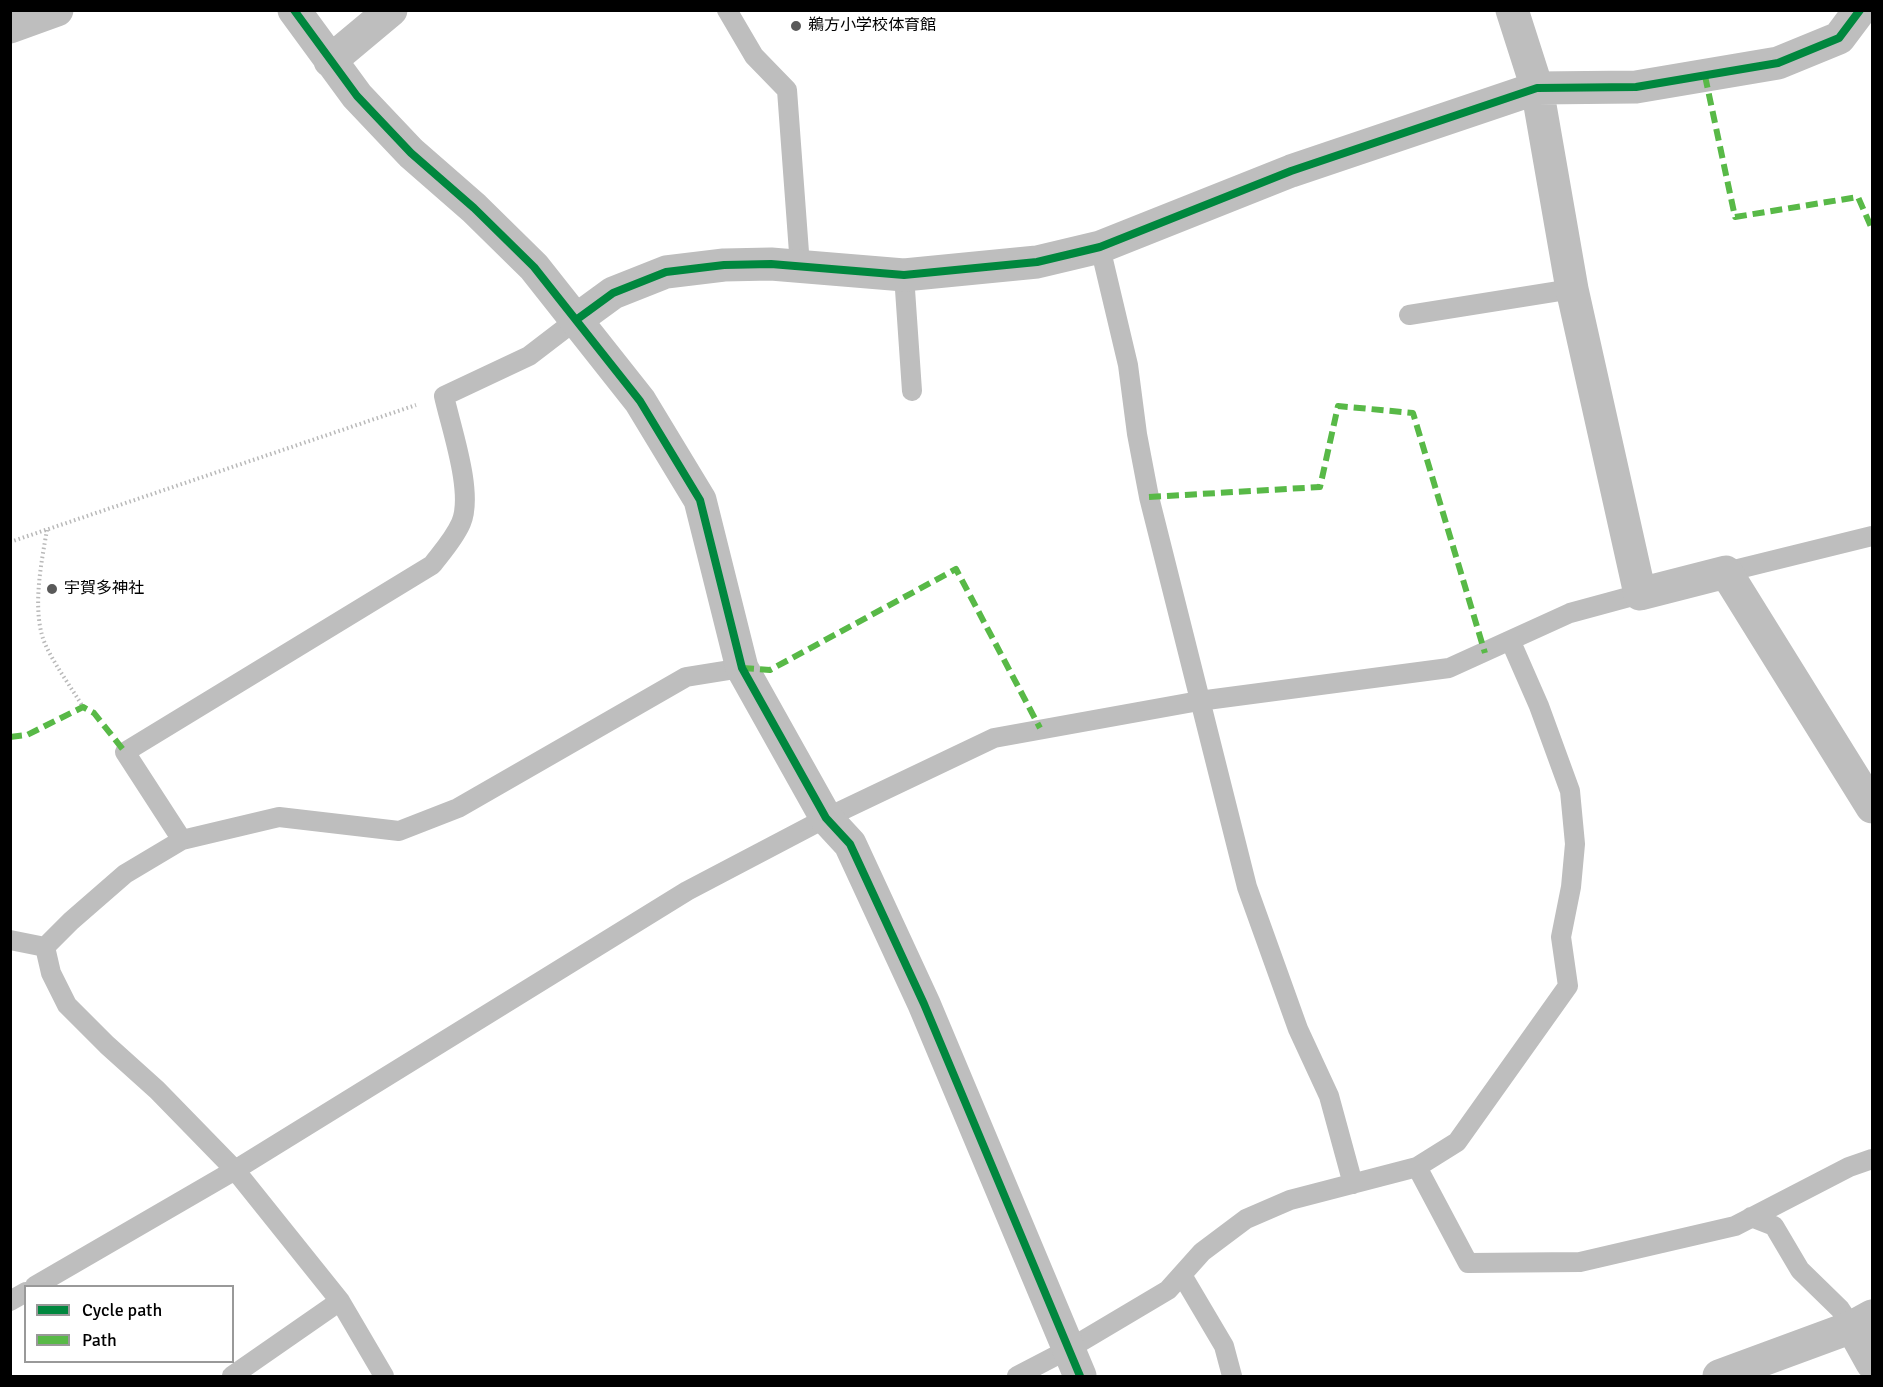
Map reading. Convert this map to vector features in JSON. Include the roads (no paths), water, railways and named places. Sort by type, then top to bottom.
[{"type":"street","points":[[10,27],[57,10]]},
{"type":"street","points":[[294,10],[357,96],[411,153],[474,208],[534,267],[640,401],[700,500],[742,668],[826,818],[850,844],[924,1004],[1073,1364]]},
{"type":"street","points":[[330,61],[391,10]]},
{"type":"street","points":[[1512,10],[1537,88],[1572,289],[1640,594],[1726,572],[1872,807]]},
{"type":"street","points":[[576,320],[613,293],[666,272],[724,265],[800,267],[904,275],[1037,262],[1100,247],[1292,171],[1537,88],[1636,87],[1778,63],[1839,38],[1860,10]]},
{"type":"street","points":[[1719,1377],[1862,1322],[1872,1363]]},
{"type":"lane","points":[[727,10],[754,56],[787,90],[800,267]]},
{"type":"lane","points":[[1100,247],[1128,365],[1137,434],[1149,497],[1247,887],[1298,1029],[1329,1096],[1353,1184]]},
{"type":"lane","points":[[904,275],[912,391]]},
{"type":"lane","points":[[1409,315],[1572,289]]},
{"type":"lane","points":[[182,840],[125,752],[432,565],[454,537],[462,521],[464,496],[444,396],[528,356],[576,320]]},
{"type":"lane","points":[[1726,572],[1872,536]]},
{"type":"lane","points":[[39,1285],[235,1170],[687,891],[826,818],[994,738],[1199,701],[1449,668],[1511,642],[1570,613],[1640,594]]},
{"type":"lane","points":[[1017,1377],[1073,1364],[1168,1290],[1202,1252],[1246,1219],[1290,1200],[1417,1167],[1457,1142],[1568,986],[1561,937],[1571,887],[1575,844],[1570,791],[1539,706],[1511,642]]},
{"type":"lane","points":[[45,947],[125,874],[182,840],[279,817],[399,831],[458,808],[686,677],[742,668]]},
{"type":"lane","points":[[10,940],[45,947]]},
{"type":"lane","points":[[45,947],[51,973],[67,1005],[157,1090],[235,1170],[340,1301],[384,1377]]},
{"type":"lane","points":[[1417,1167],[1468,1263],[1580,1262],[1736,1226],[1849,1167],[1872,1159]]},
{"type":"lane","points":[[1751,1218],[1774,1226],[1800,1270],[1840,1309],[1862,1322]]},
{"type":"lane","points":[[1182,1275],[1224,1346],[1232,1377]]},
{"type":"lane","points":[[10,1301],[24,1293]]},
{"type":"lane","points":[[232,1377],[340,1301]]},
{"type":"place","name":"鵜方小学校体育館","points":[[796,26]]},
{"type":"place","name":"宇賀多神社","points":[[52,589]]}]
